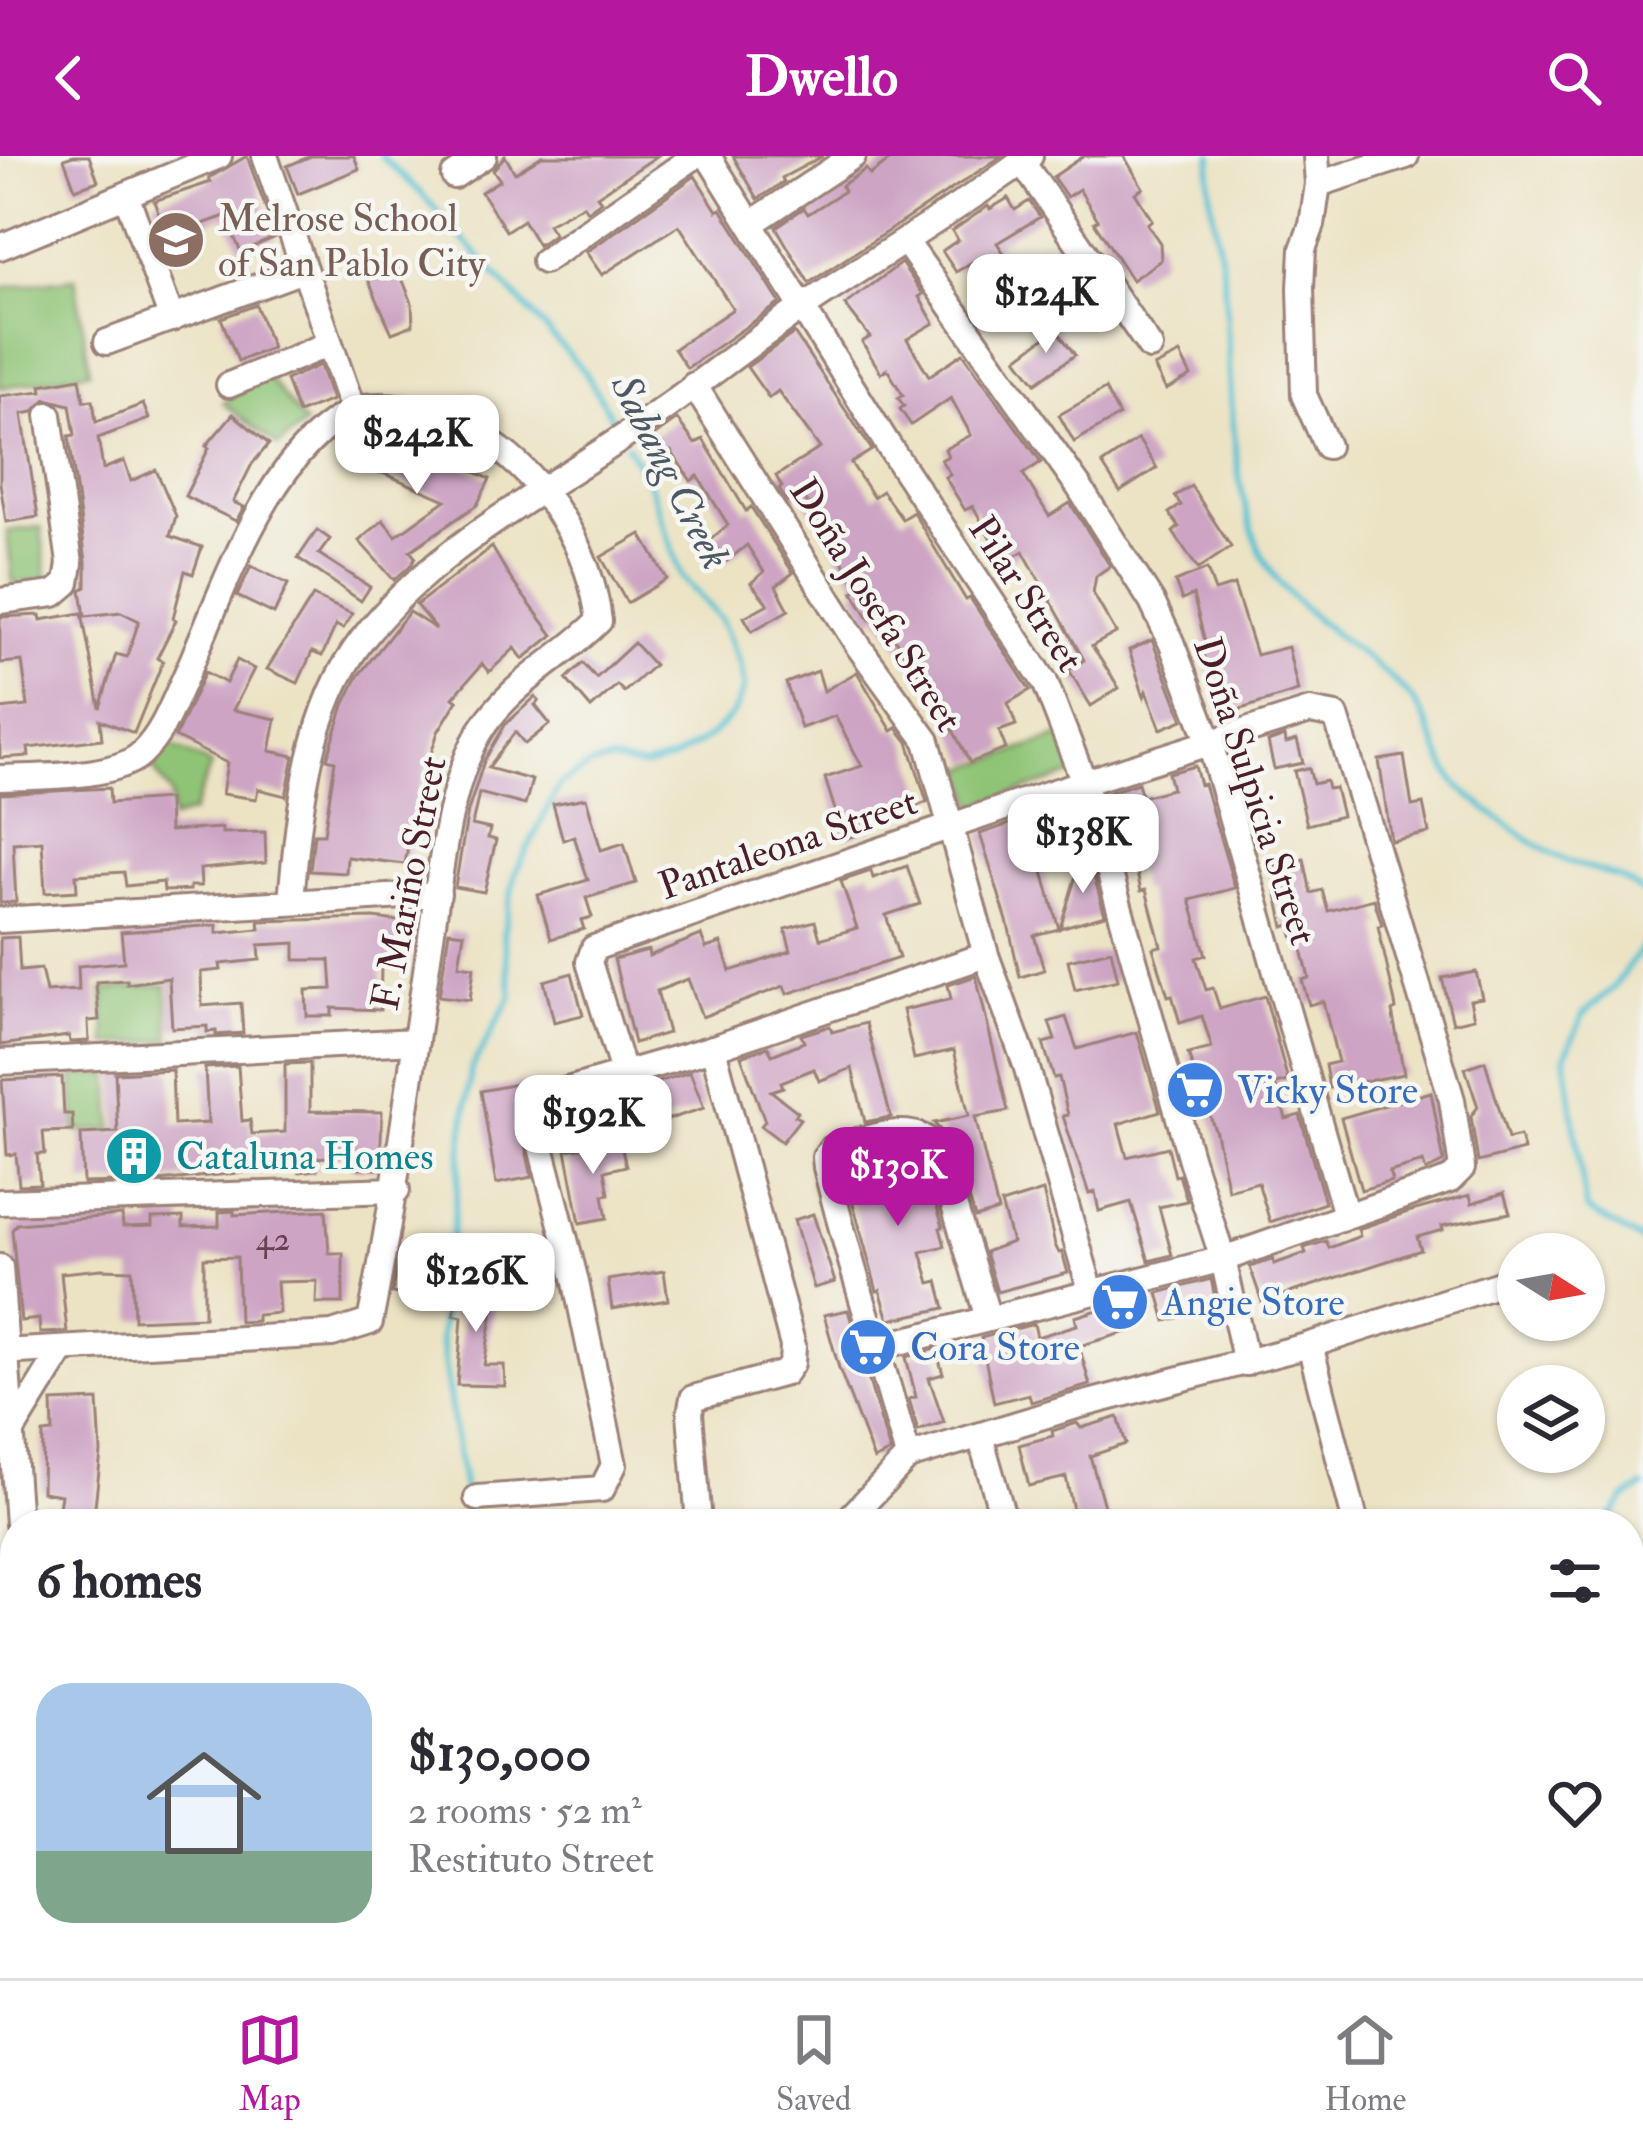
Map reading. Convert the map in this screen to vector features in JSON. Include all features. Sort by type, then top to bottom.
[{"type":"street","points":[[0,248],[219,156]]},
{"type":"street","points":[[0,778],[112,768],[140,756],[162,726],[243,541],[283,474],[316,438],[353,410],[265,156]]},
{"type":"street","points":[[454,176],[484,156]]},
{"type":"street","points":[[544,261],[695,156]]},
{"type":"street","name":"Pilar Street","points":[[709,156],[888,445],[1045,682],[1084,782],[1222,1259],[1246,1363]]},
{"type":"street","points":[[752,223],[853,156]]},
{"type":"street","points":[[1316,156],[1318,184],[1302,269],[1304,395],[1327,446]]},
{"type":"street","points":[[1318,184],[1406,156]]},
{"type":"street","points":[[291,900],[316,738],[333,688],[361,641],[422,576],[803,307],[1026,159],[1150,347]]},
{"type":"street","points":[[126,195],[172,320]]},
{"type":"street","name":"Doña Sulpicia Street","points":[[906,242],[1079,487],[1152,602],[1210,743],[1346,1215]]},
{"type":"street","points":[[107,342],[303,270]]},
{"type":"street","points":[[229,385],[329,344]]},
{"type":"street","name":"Doña Josefa Street","points":[[694,385],[859,647],[927,741],[986,956],[1026,1065],[1091,1292]]},
{"type":"street","name":"F. Mariño Street","points":[[3,1352],[332,1334],[370,1322],[397,1190],[438,894],[466,758],[482,727],[513,692],[599,621],[596,595],[568,530],[544,490],[515,460],[446,416],[412,409],[353,410]]},
{"type":"street","points":[[0,601],[54,594],[67,583],[70,563],[49,415]]},
{"type":"street","name":"Pantaleona Street","points":[[623,1072],[589,962],[594,948],[1084,782],[1310,711],[1336,716],[1447,1083],[1462,1168],[1450,1180],[1346,1215]]},
{"type":"street","points":[[0,920],[438,894]]},
{"type":"street","points":[[477,1498],[602,1490],[614,1465],[575,1278],[539,1143],[538,1117],[546,1104],[564,1091],[713,1048],[986,956]]},
{"type":"street","points":[[0,1063],[416,1041]]},
{"type":"street","points":[[698,1509],[690,1413],[693,1398],[784,1373],[792,1363],[793,1346],[713,1048]]},
{"type":"street","points":[[908,1457],[879,1347],[845,1248],[825,1157],[831,1149],[918,1132],[937,1149],[988,1318]]},
{"type":"street","points":[[0,1202],[397,1190]]},
{"type":"street","points":[[879,1347],[1222,1259],[1346,1215]]},
{"type":"street","points":[[0,1268],[17,1509]]},
{"type":"street","points":[[858,1509],[908,1457],[1072,1407],[1310,1346],[1497,1285]]},
{"type":"street","points":[[1310,1346],[1352,1509]]},
{"type":"street","points":[[12,1431],[62,1350]]},
{"type":"street","points":[[980,1436],[1001,1509]]},
{"type":"green space","points":[[75,278],[90,371],[0,388],[0,288]]},
{"type":"green space","points":[[264,372],[305,424],[278,446],[223,403]]},
{"type":"green space","points":[[41,527],[47,579],[13,583],[7,531]]},
{"type":"green space","points":[[1062,736],[1074,774],[975,806],[963,769]]},
{"type":"green space","points":[[165,742],[211,765],[192,813],[172,819],[171,794],[151,765]]},
{"type":"green space","points":[[166,985],[170,1040],[107,1045],[103,990]]},
{"type":"green space","points":[[110,1073],[113,1129],[76,1131],[73,1076]]},
{"type":"building","points":[[89,156],[98,181],[75,189],[64,159]]},
{"type":"building","points":[[247,156],[276,237],[241,252],[225,216],[192,228],[199,250],[168,261],[158,235],[165,232],[154,201],[211,182],[209,178]]},
{"type":"building","points":[[311,156],[354,156],[359,169],[298,194],[287,166]]},
{"type":"building","points":[[505,156],[515,173],[542,156],[657,156],[597,196],[601,201],[587,211],[583,205],[548,224],[554,234],[538,245],[523,220],[506,231],[481,192],[500,180],[493,170]]},
{"type":"building","points":[[733,156],[823,156],[782,178],[784,182],[758,199]]},
{"type":"building","points":[[895,156],[1002,156],[809,283],[776,227],[804,208],[808,214],[844,191],[841,186],[866,169],[870,175]]},
{"type":"building","points":[[1084,156],[1124,156],[1143,188],[1135,193],[1152,220],[1147,224],[1160,243],[1161,260],[1132,280],[1094,222],[1098,220],[1079,189],[1067,197],[1053,177]]},
{"type":"building","points":[[695,176],[780,303],[687,368],[674,349],[733,309],[679,225],[602,275],[586,252]]},
{"type":"building","points":[[1008,198],[1015,210],[1029,201],[1040,217],[997,243],[1017,272],[991,290],[972,262],[956,272],[942,251],[958,240],[952,231]]},
{"type":"building","points":[[901,263],[923,294],[919,297],[934,323],[907,339],[929,376],[963,353],[1041,462],[1023,474],[1049,516],[1070,503],[1110,566],[1096,576],[1093,593],[1116,633],[1092,646],[1119,688],[1091,706],[1069,670],[1084,660],[1023,551],[1004,563],[973,506],[965,510],[945,477],[950,474],[941,460],[948,456],[945,449],[971,435],[951,398],[911,425],[900,409],[904,406],[898,398],[903,395],[887,369],[881,373],[862,342],[870,337],[845,305]]},
{"type":"building","points":[[397,266],[412,303],[413,325],[392,333],[368,279]]},
{"type":"building","points":[[1077,273],[1096,300],[1064,322],[1045,296]]},
{"type":"building","points":[[256,305],[272,348],[238,361],[221,318]]},
{"type":"building","points":[[1056,329],[1075,355],[1036,383],[1017,358]]},
{"type":"building","points":[[794,333],[872,450],[851,463],[873,497],[882,491],[902,519],[913,512],[966,600],[970,598],[1030,690],[1008,703],[1016,725],[999,731],[1006,749],[970,763],[938,701],[878,615],[870,620],[853,592],[859,588],[801,494],[787,502],[779,489],[776,476],[820,448],[778,391],[769,398],[747,367]]},
{"type":"building","points":[[1180,354],[1191,376],[1166,390],[1154,367]]},
{"type":"building","points":[[320,365],[332,400],[298,413],[286,380]]},
{"type":"building","points":[[80,378],[84,401],[93,400],[96,422],[143,404],[149,419],[98,438],[103,469],[124,461],[131,481],[156,470],[176,516],[170,536],[202,547],[193,574],[185,571],[176,620],[157,658],[163,661],[134,733],[100,720],[102,739],[28,748],[29,756],[0,758],[0,709],[28,706],[22,661],[0,663],[0,617],[40,615],[41,620],[82,613],[100,708],[116,654],[127,657],[139,621],[121,612],[85,616],[81,590],[86,587],[86,561],[69,436],[75,435],[70,405],[46,399],[33,412],[22,414],[38,517],[6,522],[0,483],[0,396],[42,391],[41,385]]},
{"type":"building","points":[[1105,389],[1119,416],[1074,442],[1059,415]]},
{"type":"building","points":[[233,414],[269,444],[252,464],[233,502],[244,507],[236,521],[185,496],[206,446]]},
{"type":"building","points":[[677,419],[695,444],[703,439],[746,511],[751,507],[793,573],[776,586],[789,610],[752,631],[744,617],[768,604],[751,583],[764,572],[747,545],[727,561],[710,540],[728,525],[698,476],[691,481],[671,451],[663,456],[651,438]]},
{"type":"building","points":[[389,433],[490,479],[477,505],[410,551],[415,557],[412,564],[394,580],[359,541],[383,520],[396,536],[446,500],[383,473],[369,472],[355,449]]},
{"type":"building","points":[[1138,439],[1157,468],[1120,492],[1102,464]]},
{"type":"building","points":[[1191,486],[1231,547],[1198,569],[1173,532],[1179,527],[1169,513],[1181,505],[1175,496]]},
{"type":"building","points":[[317,530],[330,539],[319,554],[370,587],[361,601],[298,558]]},
{"type":"building","points":[[641,534],[667,579],[627,603],[601,557]]},
{"type":"building","points":[[492,547],[553,635],[523,659],[515,648],[489,672],[482,664],[453,698],[457,701],[438,732],[416,800],[405,864],[347,857],[346,873],[310,871],[314,834],[324,834],[335,761],[327,759],[358,676],[409,612],[436,629],[416,605]]},
{"type":"building","points":[[251,566],[288,584],[274,614],[237,596]]},
{"type":"building","points":[[1207,569],[1215,591],[1234,585],[1256,655],[1288,647],[1298,691],[1222,715],[1202,651],[1207,649],[1193,595],[1182,600],[1175,582]]},
{"type":"building","points":[[313,596],[352,614],[343,629],[336,625],[322,656],[312,652],[298,683],[267,669]]},
{"type":"building","points":[[1152,640],[1183,720],[1161,729],[1146,691],[1144,697],[1129,650]]},
{"type":"building","points":[[634,643],[654,665],[624,692],[617,685],[591,708],[566,679],[583,663],[596,678]]},
{"type":"building","points":[[237,660],[254,669],[233,710],[276,719],[270,751],[294,756],[286,796],[258,789],[256,799],[222,794],[227,763],[175,737],[205,672],[226,683]]},
{"type":"building","points":[[818,671],[824,691],[857,672],[892,731],[897,728],[908,742],[927,802],[844,839],[825,778],[862,766],[835,716],[801,728],[786,683]]},
{"type":"building","points":[[535,697],[539,701],[535,705],[550,724],[525,744],[515,732],[488,768],[532,780],[525,805],[479,793],[472,825],[490,829],[488,838],[496,840],[484,892],[455,887],[468,811],[484,761],[505,725]]},
{"type":"building","points":[[1285,736],[1286,743],[1297,740],[1303,763],[1274,769],[1268,742]]},
{"type":"building","points":[[1404,756],[1412,806],[1423,804],[1429,833],[1391,841],[1379,760]]},
{"type":"building","points":[[1195,766],[1235,888],[1190,900],[1206,955],[1196,958],[1206,990],[1213,988],[1220,1009],[1265,996],[1288,1081],[1275,1084],[1286,1119],[1300,1115],[1325,1203],[1270,1222],[1258,1182],[1228,1190],[1216,1133],[1188,1054],[1212,1048],[1202,1016],[1180,1023],[1172,995],[1168,996],[1153,948],[1161,946],[1146,890],[1141,891],[1132,851],[1123,854],[1107,793],[1138,783],[1142,797],[1172,789],[1168,773]]},
{"type":"building","points":[[1309,768],[1313,784],[1326,781],[1328,789],[1335,788],[1342,816],[1307,825],[1294,771]]},
{"type":"building","points":[[109,788],[110,803],[168,799],[169,831],[265,832],[266,863],[200,869],[201,886],[190,886],[190,890],[164,891],[163,882],[126,886],[124,872],[76,875],[77,891],[45,893],[42,841],[13,843],[16,902],[0,903],[0,794]]},
{"type":"building","points":[[586,798],[601,850],[624,843],[636,883],[586,898],[592,917],[581,920],[584,929],[551,939],[538,895],[588,880],[574,836],[563,840],[553,804]]},
{"type":"building","points":[[1037,815],[1052,865],[1042,868],[1059,929],[1034,935],[1044,970],[1020,977],[980,834]]},
{"type":"building","points":[[1085,844],[1105,915],[1060,928],[1074,882]]},
{"type":"building","points":[[1304,859],[1311,893],[1322,890],[1328,911],[1374,899],[1404,1074],[1329,1088],[1325,1065],[1338,1062],[1323,1001],[1309,1005],[1302,980],[1309,978],[1299,937],[1294,939],[1290,925],[1284,927],[1271,866]]},
{"type":"building","points":[[907,866],[920,904],[886,915],[899,958],[787,994],[784,986],[702,1017],[688,979],[657,991],[668,1033],[634,1043],[614,959],[648,950],[649,956],[701,935],[706,948],[721,943],[730,971],[753,964],[791,951],[785,929],[815,921],[820,939],[857,928],[841,881],[871,871],[873,878]]},
{"type":"building","points":[[374,918],[406,922],[400,969],[381,967],[380,1010],[332,1008],[332,1016],[307,1016],[306,990],[332,989],[330,960],[295,960],[295,943],[259,945],[260,960],[220,964],[221,970],[201,972],[202,1006],[241,1003],[243,1033],[216,1035],[216,1031],[207,1032],[207,1026],[172,1028],[169,978],[127,984],[127,980],[96,982],[99,1020],[88,1021],[89,1041],[70,1042],[69,1036],[0,1045],[0,938],[18,937],[20,971],[41,969],[46,992],[79,990],[78,966],[124,962],[121,932],[217,925],[217,933],[260,929],[259,921]]},
{"type":"building","points":[[449,931],[464,933],[459,965],[474,967],[470,1000],[439,996]]},
{"type":"building","points":[[1111,950],[1118,980],[1075,990],[1068,960]]},
{"type":"building","points":[[1476,972],[1482,998],[1470,1000],[1474,1018],[1453,1023],[1442,978]]},
{"type":"building","points":[[572,973],[583,1015],[554,1022],[544,981]]},
{"type":"building","points":[[976,976],[1008,1111],[975,1117],[998,1211],[975,1218],[953,1144],[934,1123],[969,1116],[954,1050],[914,1059],[903,1010],[951,999],[948,985]]},
{"type":"building","points":[[1066,1017],[1077,1049],[1137,1032],[1160,1111],[1118,1124],[1127,1157],[1168,1147],[1187,1201],[1159,1207],[1172,1255],[1149,1261],[1131,1202],[1099,1211],[1095,1192],[1089,1194],[1063,1116],[1068,1115],[1059,1077],[1054,1078],[1043,1043],[1055,1040],[1049,1022]]},
{"type":"building","points":[[866,1023],[891,1117],[865,1122],[852,1068],[819,1081],[814,1069],[771,1091],[798,1112],[795,1116],[800,1119],[782,1142],[761,1126],[765,1121],[741,1056],[768,1047],[772,1055],[804,1042],[801,1035]]},
{"type":"building","points":[[1485,1061],[1508,1139],[1520,1136],[1524,1150],[1478,1162],[1471,1116],[1478,1107],[1465,1068]]},
{"type":"building","points":[[310,1063],[310,1111],[382,1112],[380,1169],[354,1169],[355,1154],[316,1158],[317,1170],[299,1172],[299,1167],[83,1183],[81,1134],[118,1132],[115,1073],[172,1070],[174,1125],[208,1123],[205,1068],[238,1066],[242,1121],[250,1120],[252,1134],[285,1132],[285,1064]]},
{"type":"building","points":[[690,1072],[704,1108],[616,1136],[603,1099]]},
{"type":"building","points":[[62,1077],[64,1114],[72,1114],[73,1131],[43,1132],[45,1154],[37,1154],[40,1184],[19,1185],[16,1154],[7,1155],[2,1080]]},
{"type":"building","points":[[522,1083],[526,1104],[520,1105],[519,1118],[532,1177],[496,1184],[481,1091]]},
{"type":"building","points":[[1431,1092],[1444,1162],[1426,1171],[1423,1162],[1389,1172],[1392,1181],[1361,1190],[1341,1118]]},
{"type":"building","points":[[620,1141],[626,1166],[605,1171],[607,1218],[580,1223],[566,1150]]},
{"type":"building","points":[[901,1150],[922,1158],[943,1227],[945,1246],[921,1252],[930,1283],[938,1281],[945,1308],[889,1320],[842,1163]]},
{"type":"building","points":[[1043,1191],[1055,1245],[1068,1273],[997,1292],[985,1252],[1012,1242],[1001,1204]]},
{"type":"building","points":[[1504,1193],[1510,1213],[1442,1226],[1443,1230],[1417,1237],[1421,1250],[1262,1302],[1250,1267],[1273,1259],[1274,1264],[1326,1241],[1329,1248],[1360,1236],[1358,1229],[1408,1212],[1470,1195],[1472,1203]]},
{"type":"building","points":[[326,1210],[329,1253],[343,1253],[343,1303],[316,1303],[317,1281],[277,1282],[279,1313],[239,1322],[237,1257],[204,1258],[204,1317],[134,1320],[132,1270],[101,1269],[61,1273],[67,1332],[40,1333],[39,1319],[21,1321],[12,1230],[17,1224],[122,1215],[123,1227],[152,1226],[152,1218],[183,1217],[183,1227],[219,1226],[219,1212]]},
{"type":"building","points":[[813,1214],[835,1282],[814,1288],[794,1220]]},
{"type":"building","points":[[400,1250],[423,1253],[420,1297],[392,1293]]},
{"type":"building","points":[[664,1271],[668,1300],[612,1309],[608,1280]]},
{"type":"building","points":[[1211,1279],[1217,1308],[1166,1321],[1158,1293]]},
{"type":"building","points":[[460,1281],[497,1286],[484,1365],[504,1365],[505,1386],[457,1385],[462,1317],[454,1315]]},
{"type":"building","points":[[1130,1300],[1137,1329],[1079,1346],[1090,1385],[1031,1402],[1029,1394],[994,1403],[981,1338],[1034,1324],[1037,1337],[1077,1325],[1075,1317]]},
{"type":"building","points":[[848,1310],[890,1452],[874,1460],[824,1315]]},
{"type":"building","points":[[936,1349],[943,1374],[929,1378],[944,1422],[918,1431],[909,1399],[916,1397],[906,1357]]},
{"type":"building","points":[[98,1400],[101,1453],[95,1509],[59,1509],[61,1495],[42,1492],[43,1433],[53,1432],[52,1402]]},
{"type":"building","points":[[1118,1417],[1126,1444],[1090,1456],[1105,1509],[1073,1509],[1066,1477],[1029,1486],[1019,1445],[1053,1436],[1052,1431],[1077,1423],[1081,1428]]},
{"type":"waterway","name":"Sabang Creek","points":[[381,156],[421,193],[585,372],[621,434]]},
{"type":"waterway","points":[[1212,156],[1211,200],[1223,273],[1239,471],[1258,546],[1274,575],[1305,609],[1409,696],[1463,790],[1550,852],[1614,876],[1643,894]]},
{"type":"waterway","name":"Sabang Creek","points":[[467,1509],[440,1336],[471,1069],[512,995],[503,935],[515,874],[560,784],[592,765],[613,761],[643,767],[673,759],[709,737],[733,714],[744,688],[741,667],[721,620],[682,577],[649,483],[627,445]]},
{"type":"waterway","points":[[1643,946],[1613,988],[1584,1013],[1565,1056],[1586,1209],[1643,1242]]},
{"type":"waterway","points":[[1617,1509],[1643,1487]]},
{"type":"place","name":"Melrose School of San Pablo City","points":[[176,240]]},
{"type":"place","name":"Vicky Store","points":[[1195,1090]]},
{"type":"place","name":"Cataluna Homes","points":[[134,1156]]},
{"type":"place","name":"Angie Store","points":[[1120,1302]]},
{"type":"place","name":"Cora Store","points":[[868,1347]]}]
